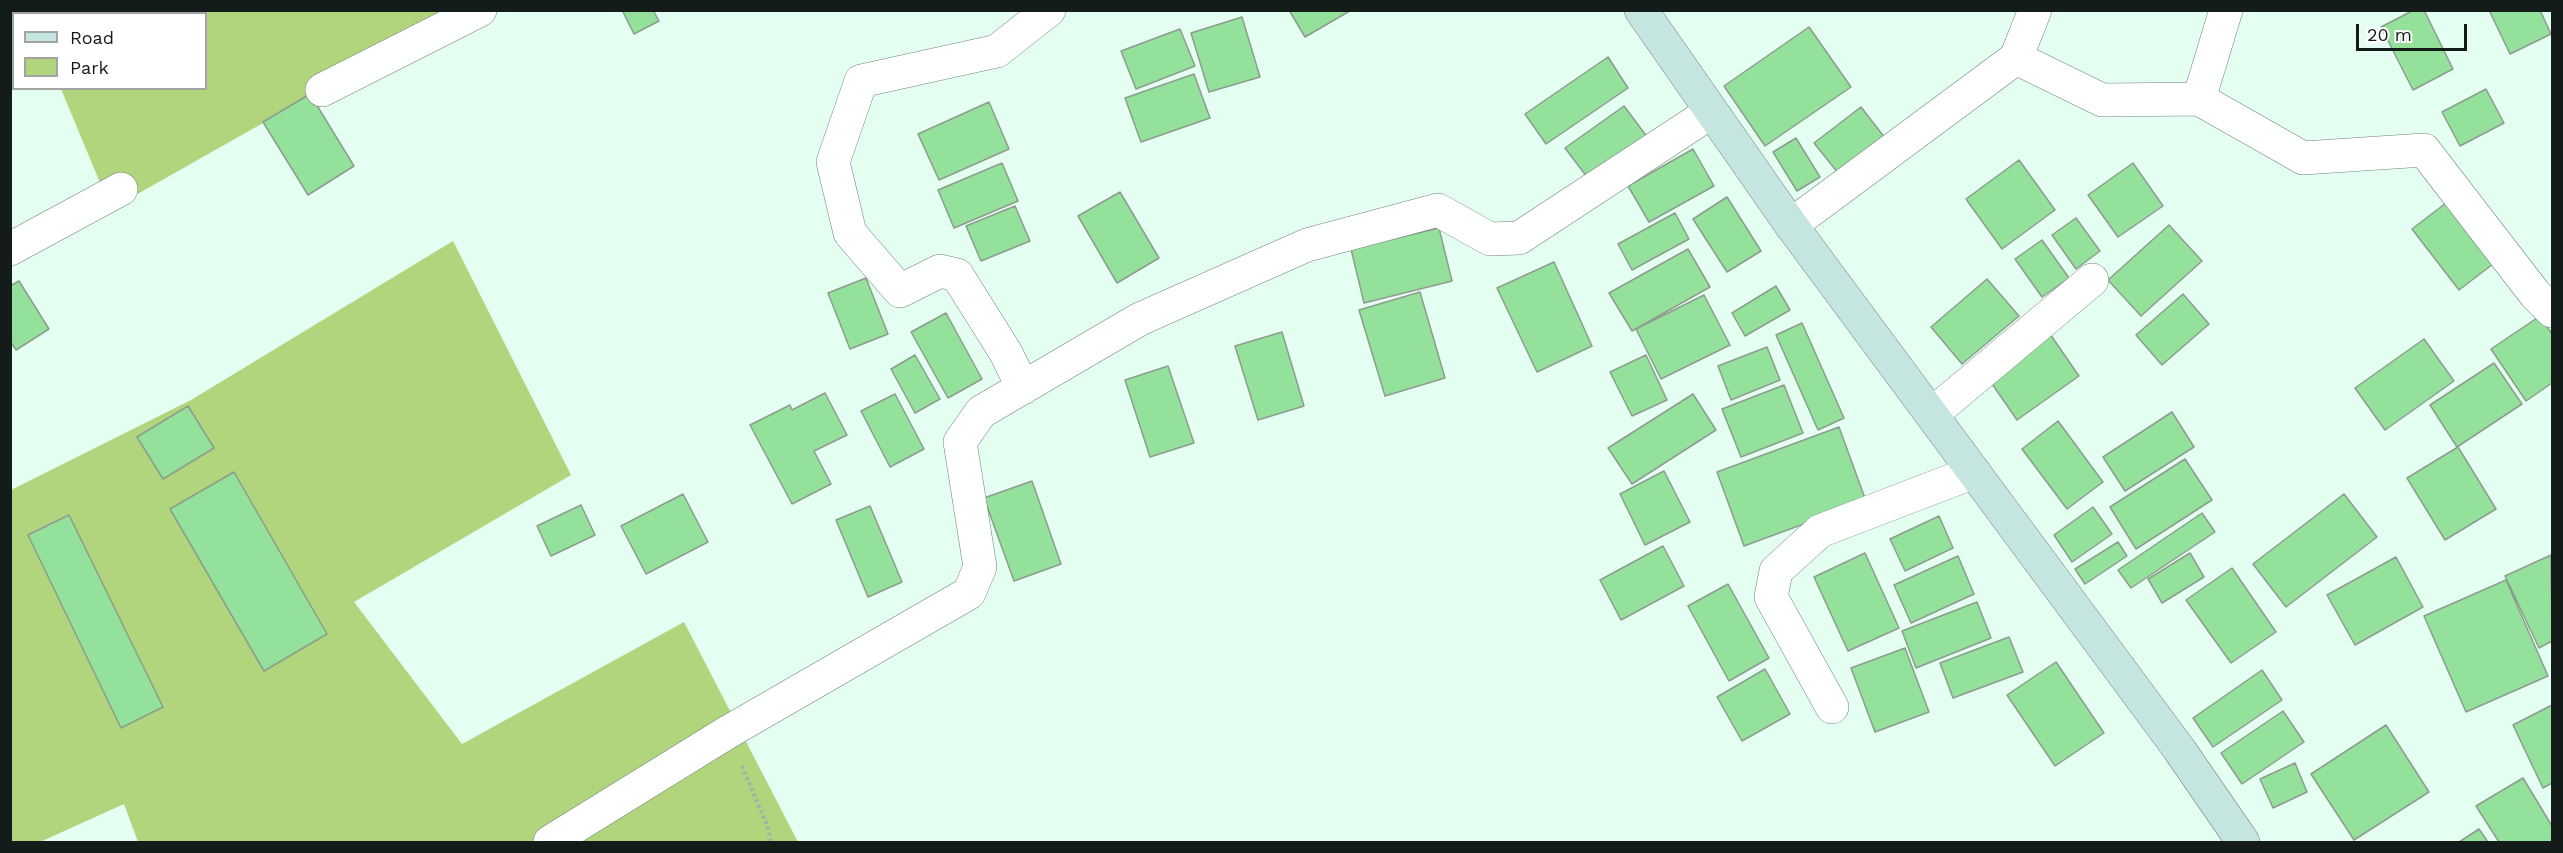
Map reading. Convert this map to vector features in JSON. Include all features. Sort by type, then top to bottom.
[{"type":"main road","points":[[1641,10],[1791,225],[2179,748],[2244,843]]},
{"type":"street","points":[[322,90],[480,10]]},
{"type":"street","points":[[1023,388],[1006,354],[957,275],[940,271],[900,291],[850,233],[833,162],[861,81],[997,51],[1049,10]]},
{"type":"street","points":[[1791,225],[2016,58],[2035,10]]},
{"type":"street","points":[[2199,99],[2226,10]]},
{"type":"street","points":[[2016,58],[2102,100],[2199,99],[2303,159],[2424,150],[2535,294],[2553,311]]},
{"type":"street","points":[[550,843],[728,732],[969,594],[980,567],[960,442],[981,412],[1140,319],[1307,245],[1438,210],[1490,239],[1519,238],[1711,112]]},
{"type":"street","points":[[10,249],[121,189]]},
{"type":"street","points":[[1932,414],[2092,280]]},
{"type":"street","points":[[1832,707],[1771,597],[1776,571],[1820,531],[1974,471]]},
{"type":"path","points":[[728,732],[767,825],[771,843]]},
{"type":"green space","points":[[461,11],[111,209],[61,90],[207,90],[207,12],[28,12]]},
{"type":"green space","points":[[453,241],[571,475],[354,602],[462,744],[684,622],[798,842],[138,842],[124,804],[40,842],[11,842],[11,490],[191,400]]},
{"type":"building","points":[[622,10],[653,10],[659,21],[634,34]]},
{"type":"building","points":[[1289,10],[1347,10],[1348,12],[1305,37]]},
{"type":"building","points":[[2414,10],[2424,10],[2453,69],[2413,90],[2381,27]]},
{"type":"building","points":[[2489,10],[2540,10],[2551,34],[2510,54]]},
{"type":"building","points":[[1242,17],[1260,77],[1209,92],[1191,33]]},
{"type":"building","points":[[1809,27],[1851,87],[1765,146],[1724,86]]},
{"type":"building","points":[[1180,29],[1195,66],[1136,89],[1121,51]]},
{"type":"building","points":[[1608,57],[1628,88],[1546,144],[1525,114]]},
{"type":"building","points":[[1194,74],[1210,118],[1141,142],[1125,98]]},
{"type":"building","points":[[2486,89],[2504,123],[2460,146],[2442,112]]},
{"type":"building","points":[[310,94],[354,166],[308,195],[263,122]]},
{"type":"building","points":[[989,102],[1009,149],[939,180],[918,134]]},
{"type":"building","points":[[1624,106],[1648,138],[1590,181],[1565,148]]},
{"type":"building","points":[[1861,107],[1885,138],[1839,174],[1814,143]]},
{"type":"building","points":[[1796,138],[1820,177],[1797,191],[1773,152]]},
{"type":"building","points":[[1693,149],[1714,186],[1649,222],[1628,186]]},
{"type":"building","points":[[2019,160],[2055,210],[2002,249],[1966,199]]},
{"type":"building","points":[[1002,163],[1018,201],[954,228],[938,190]]},
{"type":"building","points":[[2133,163],[2163,206],[2118,237],[2088,195]]},
{"type":"building","points":[[1120,192],[1159,258],[1117,283],[1078,216]]},
{"type":"building","points":[[1727,197],[1761,251],[1727,272],[1693,219]]},
{"type":"building","points":[[2446,203],[2493,264],[2459,290],[2412,229]]},
{"type":"building","points":[[1015,206],[1030,241],[981,261],[966,226]]},
{"type":"building","points":[[1675,213],[1689,239],[1632,270],[1618,244]]},
{"type":"building","points":[[2076,218],[2100,251],[2076,269],[2052,235]]},
{"type":"building","points":[[2169,225],[2202,261],[2141,316],[2108,280]]},
{"type":"building","points":[[1439,228],[1452,281],[1364,303],[1351,249]]},
{"type":"building","points":[[2042,240],[2069,278],[2042,297],[2015,259]]},
{"type":"building","points":[[1688,249],[1710,287],[1632,331],[1609,293]]},
{"type":"building","points":[[1554,262],[1592,346],[1537,372],[1497,288]]},
{"type":"building","points":[[866,278],[888,334],[850,349],[828,293]]},
{"type":"building","points":[[1987,279],[2019,316],[1962,364],[1931,327]]},
{"type":"building","points":[[19,281],[49,329],[16,350],[10,341],[10,286]]},
{"type":"building","points":[[1776,286],[1790,310],[1745,336],[1732,313]]},
{"type":"building","points":[[1420,292],[1445,378],[1385,396],[1359,310]]},
{"type":"building","points":[[2183,294],[2209,324],[2162,365],[2136,335]]},
{"type":"building","points":[[1704,295],[1730,345],[1661,379],[1636,329]]},
{"type":"building","points":[[946,313],[982,379],[948,398],[911,332]]},
{"type":"building","points":[[2540,316],[2552,334],[2552,383],[2526,401],[2491,349]]},
{"type":"building","points":[[1802,323],[1844,418],[1818,430],[1776,335]]},
{"type":"building","points":[[1282,332],[1304,406],[1258,420],[1235,346]]},
{"type":"building","points":[[2050,334],[2079,376],[2017,420],[1988,378]]},
{"type":"building","points":[[2424,339],[2454,381],[2385,430],[2355,388]]},
{"type":"building","points":[[1767,347],[1780,380],[1731,400],[1718,366]]},
{"type":"building","points":[[915,355],[940,399],[915,413],[891,369]]},
{"type":"building","points":[[1646,355],[1667,400],[1632,416],[1610,372]]},
{"type":"building","points":[[2494,363],[2522,404],[2457,447],[2430,405]]},
{"type":"building","points":[[1168,366],[1194,443],[1150,457],[1125,380]]},
{"type":"building","points":[[1784,385],[1803,433],[1741,457],[1722,409]]},
{"type":"building","points":[[825,393],[847,435],[814,451],[831,484],[792,504],[750,425],[790,405],[792,410]]},
{"type":"building","points":[[895,394],[924,449],[890,467],[861,411]]},
{"type":"building","points":[[1693,394],[1716,430],[1632,484],[1608,448]]},
{"type":"building","points":[[188,406],[214,448],[163,479],[137,437]]},
{"type":"building","points":[[2172,412],[2194,447],[2125,491],[2103,457]]},
{"type":"building","points":[[2058,421],[2103,482],[2067,509],[2022,449]]},
{"type":"building","points":[[1839,427],[1866,501],[1744,546],[1717,472]]},
{"type":"building","points":[[2458,447],[2496,509],[2445,540],[2407,478]]},
{"type":"building","points":[[2185,459],[2212,500],[2136,549],[2110,507]]},
{"type":"building","points":[[1664,471],[1690,522],[1645,545],[1620,494]]},
{"type":"building","points":[[234,472],[327,634],[264,671],[170,509]]},
{"type":"building","points":[[1032,481],[1061,564],[1014,581],[984,498]]},
{"type":"building","points":[[683,494],[708,542],[646,574],[621,526]]},
{"type":"building","points":[[2344,494],[2377,537],[2286,607],[2253,564]]},
{"type":"building","points":[[581,505],[595,535],[551,556],[537,526]]},
{"type":"building","points":[[870,506],[902,582],[868,597],[836,520]]},
{"type":"building","points":[[2093,507],[2112,534],[2072,562],[2054,535]]},
{"type":"building","points":[[2202,513],[2215,532],[2131,588],[2118,570]]},
{"type":"building","points":[[69,515],[163,707],[121,728],[28,535]]},
{"type":"building","points":[[1939,516],[1953,548],[1905,571],[1890,539]]},
{"type":"building","points":[[2118,542],[2127,556],[2085,584],[2075,569]]},
{"type":"building","points":[[1663,546],[1684,586],[1621,620],[1600,580]]},
{"type":"building","points":[[1865,553],[1899,628],[1848,651],[1814,577]]},
{"type":"building","points":[[2190,553],[2204,577],[2162,603],[2148,579]]},
{"type":"building","points":[[2551,555],[2552,641],[2539,648],[2505,576]]},
{"type":"building","points":[[1958,556],[1974,594],[1911,623],[1894,585]]},
{"type":"building","points":[[2396,557],[2423,607],[2355,645],[2327,595]]},
{"type":"building","points":[[2232,568],[2276,632],[2231,663],[2186,600]]},
{"type":"building","points":[[2506,580],[2548,676],[2466,712],[2424,616]]},
{"type":"building","points":[[1728,584],[1769,658],[1729,681],[1688,606]]},
{"type":"building","points":[[1977,602],[1991,638],[1916,668],[1902,631]]},
{"type":"building","points":[[2009,637],[2023,672],[1953,698],[1940,663]]},
{"type":"building","points":[[1905,648],[1929,712],[1875,732],[1851,668]]},
{"type":"building","points":[[2056,662],[2104,733],[2055,766],[2007,695]]},
{"type":"building","points":[[1765,669],[1790,714],[1742,741],[1717,697]]},
{"type":"building","points":[[2262,670],[2282,700],[2213,747],[2193,718]]},
{"type":"building","points":[[2552,705],[2552,783],[2543,788],[2513,725]]},
{"type":"building","points":[[2283,711],[2304,742],[2242,784],[2221,753]]},
{"type":"building","points":[[2386,725],[2429,792],[2354,840],[2311,774]]},
{"type":"building","points":[[2295,763],[2307,792],[2273,808],[2260,779]]},
{"type":"building","points":[[2523,778],[2552,826],[2552,842],[2499,842],[2476,806]]},
{"type":"building","points":[[2479,829],[2488,842],[2459,842]]}]
